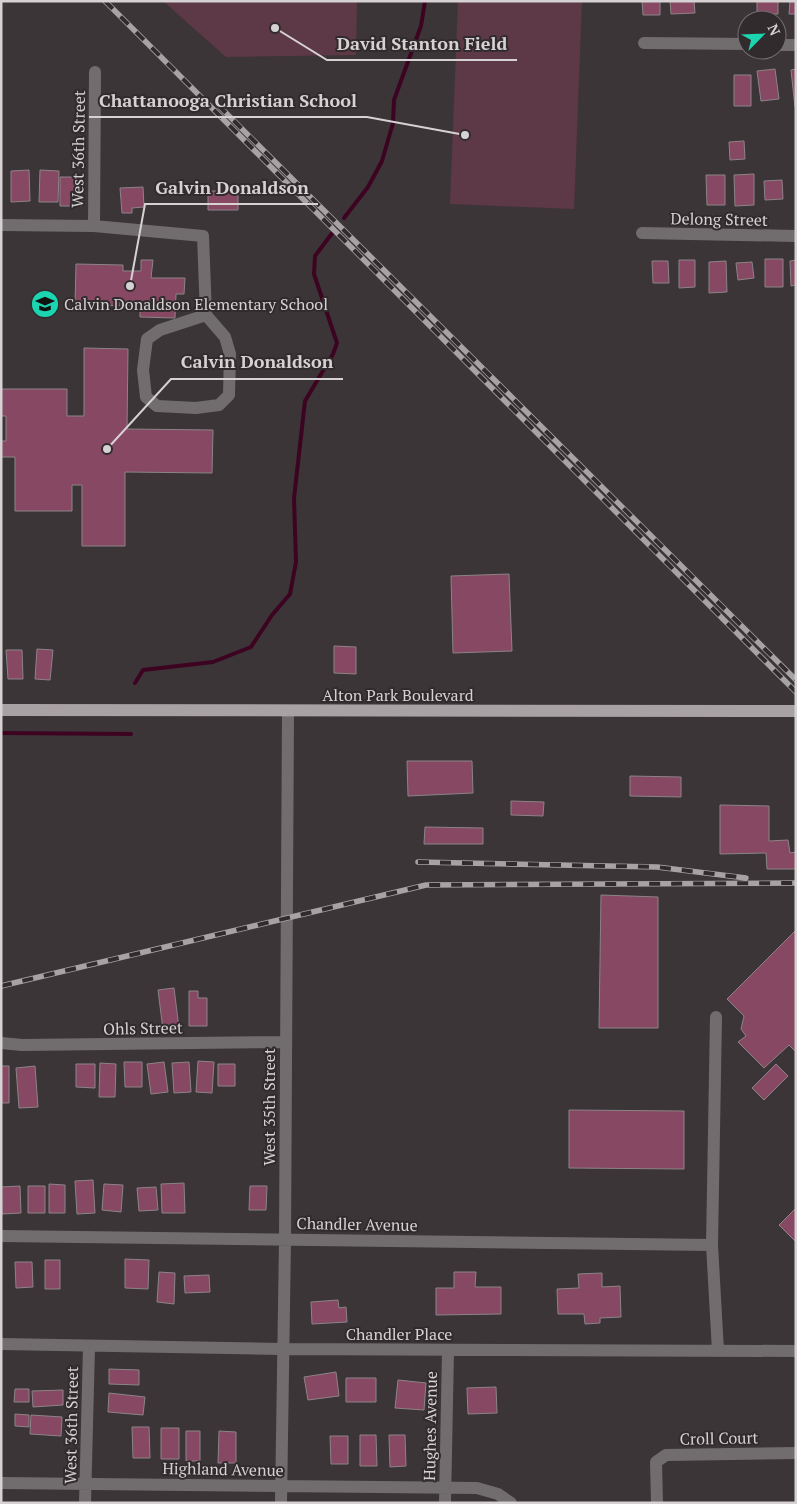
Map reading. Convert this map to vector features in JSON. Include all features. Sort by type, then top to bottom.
[{"type":"main road","name":"Alton Park Boulevard","points":[[1,710],[796,712]]},
{"type":"street","points":[[644,43],[737,44]]},
{"type":"street","name":"West 36th Street","points":[[94,226],[95,72]]},
{"type":"street","points":[[1,225],[94,226],[203,236],[206,315],[225,338],[230,354],[228,395],[219,405],[196,408],[157,406],[146,397],[143,370],[147,339],[160,330],[206,315]]},
{"type":"street","name":"Delong Street","points":[[642,233],[796,236]]},
{"type":"street","name":"West 35th Street","points":[[280,1503],[285,1240],[288,712]]},
{"type":"street","points":[[716,1017],[712,1245],[718,1351]]},
{"type":"street","name":"Ohls Street","points":[[1,1043],[22,1045],[286,1042]]},
{"type":"street","name":"Chandler Avenue","points":[[1,1236],[712,1245]]},
{"type":"street","name":"Chandler Place","points":[[1,1344],[282,1349],[796,1351]]},
{"type":"street","name":"West 36th Street","points":[[85,1503],[89,1347]]},
{"type":"street","name":"Hughes Avenue","points":[[445,1503],[448,1350]]},
{"type":"street","name":"Croll Court","points":[[657,1503],[656,1462],[666,1455],[796,1453]]},
{"type":"street","name":"Highland Avenue","points":[[1,1483],[477,1488],[498,1494],[511,1503]]},
{"type":"shaded area","points":[[163,1],[357,1],[356,55],[226,57]]},
{"type":"shaded area","points":[[458,1],[582,1],[574,209],[450,204]]},
{"type":"building","points":[[642,1],[660,1],[660,15],[643,15]]},
{"type":"building","points":[[670,1],[694,1],[695,13],[671,14]]},
{"type":"building","points":[[757,1],[778,1],[778,10],[757,10]]},
{"type":"building","points":[[790,1],[796,1],[796,14],[789,14]]},
{"type":"building","points":[[775,69],[779,99],[761,101],[757,71]]},
{"type":"building","points":[[796,69],[796,107],[795,107],[791,70]]},
{"type":"building","points":[[734,75],[751,75],[751,106],[734,106]]},
{"type":"building","points":[[744,141],[745,159],[730,160],[729,142]]},
{"type":"building","points":[[29,170],[30,201],[11,202],[11,171]]},
{"type":"building","points":[[40,170],[59,171],[58,202],[39,202]]},
{"type":"building","points":[[754,174],[754,205],[735,206],[734,175]]},
{"type":"building","points":[[706,175],[725,175],[725,205],[707,205]]},
{"type":"building","points":[[60,177],[82,177],[82,206],[60,206]]},
{"type":"building","points":[[782,180],[783,199],[765,200],[764,181]]},
{"type":"building","points":[[143,187],[144,207],[132,208],[132,213],[122,213],[120,188]]},
{"type":"building","points":[[208,191],[238,191],[238,210],[208,210]]},
{"type":"building","points":[[765,259],[783,259],[783,287],[765,287]]},
{"type":"building","points":[[141,260],[153,260],[151,278],[185,278],[184,294],[176,294],[175,318],[140,317],[140,306],[75,305],[76,264],[123,265],[123,271],[141,271]]},
{"type":"building","points":[[679,260],[695,260],[695,287],[679,288]]},
{"type":"building","points":[[796,260],[796,285],[791,286],[790,261]]},
{"type":"building","points":[[652,261],[668,261],[669,283],[653,283]]},
{"type":"building","points":[[726,261],[727,292],[709,293],[709,262]]},
{"type":"building","points":[[752,262],[754,278],[738,280],[736,263]]},
{"type":"building","points":[[84,348],[128,349],[127,429],[213,430],[212,473],[125,472],[125,546],[82,546],[82,485],[72,485],[72,511],[15,511],[15,457],[1,457],[1,441],[6,441],[6,416],[1,416],[1,389],[67,389],[67,416],[84,416]]},
{"type":"building","points":[[509,574],[512,651],[453,653],[451,576]]},
{"type":"building","points":[[334,646],[356,647],[356,674],[334,673]]},
{"type":"building","points":[[37,649],[53,650],[50,680],[35,679]]},
{"type":"building","points":[[6,650],[22,650],[23,679],[8,679]]},
{"type":"building","points":[[407,761],[472,761],[473,793],[408,796]]},
{"type":"building","points":[[630,776],[681,777],[681,797],[630,796]]},
{"type":"building","points":[[511,801],[544,802],[543,816],[511,815]]},
{"type":"building","points":[[720,805],[769,806],[769,841],[788,840],[790,853],[796,852],[796,869],[767,869],[766,853],[720,854]]},
{"type":"building","points":[[425,827],[483,828],[483,844],[424,844]]},
{"type":"building","points":[[601,895],[658,897],[658,1028],[599,1028]]},
{"type":"building","points":[[796,930],[796,1052],[789,1045],[764,1068],[738,1042],[746,1036],[741,1029],[744,1016],[727,999]]},
{"type":"building","points":[[174,988],[179,1028],[163,1030],[158,990]]},
{"type":"building","points":[[189,991],[198,991],[198,998],[207,998],[207,1026],[189,1026]]},
{"type":"building","points":[[198,1061],[214,1062],[212,1093],[196,1092]]},
{"type":"building","points":[[124,1062],[142,1062],[142,1087],[125,1087]]},
{"type":"building","points":[[164,1062],[168,1092],[151,1094],[147,1064]]},
{"type":"building","points":[[189,1062],[191,1092],[174,1093],[172,1063]]},
{"type":"building","points":[[100,1063],[116,1064],[115,1097],[99,1097]]},
{"type":"building","points":[[76,1064],[95,1064],[95,1088],[76,1087]]},
{"type":"building","points":[[218,1064],[235,1064],[235,1086],[218,1086]]},
{"type":"building","points":[[776,1064],[788,1076],[764,1100],[752,1088]]},
{"type":"building","points":[[1,1066],[9,1066],[9,1103],[1,1103]]},
{"type":"building","points":[[35,1066],[38,1107],[19,1108],[16,1068]]},
{"type":"building","points":[[569,1110],[684,1111],[684,1169],[569,1168]]},
{"type":"building","points":[[93,1180],[95,1213],[77,1214],[75,1181]]},
{"type":"building","points":[[184,1183],[185,1213],[162,1213],[161,1184]]},
{"type":"building","points":[[49,1184],[65,1185],[65,1213],[49,1213]]},
{"type":"building","points":[[104,1184],[123,1185],[121,1212],[102,1210]]},
{"type":"building","points":[[20,1186],[21,1213],[2,1214],[1,1187]]},
{"type":"building","points":[[28,1186],[45,1186],[45,1213],[28,1213]]},
{"type":"building","points":[[250,1186],[267,1186],[266,1210],[249,1210]]},
{"type":"building","points":[[156,1187],[158,1210],[139,1211],[137,1188]]},
{"type":"building","points":[[796,1208],[796,1242],[779,1225]]},
{"type":"building","points":[[125,1259],[149,1260],[148,1289],[125,1288]]},
{"type":"building","points":[[45,1260],[60,1260],[60,1289],[45,1289]]},
{"type":"building","points":[[15,1262],[32,1262],[33,1287],[16,1288]]},
{"type":"building","points":[[159,1272],[175,1273],[174,1304],[157,1302]]},
{"type":"building","points":[[454,1272],[476,1272],[475,1287],[501,1287],[501,1314],[436,1315],[436,1288],[454,1288]]},
{"type":"building","points":[[602,1273],[602,1287],[620,1286],[621,1317],[600,1318],[600,1323],[585,1324],[584,1314],[558,1314],[557,1289],[579,1288],[578,1274]]},
{"type":"building","points":[[209,1275],[210,1292],[185,1293],[184,1276]]},
{"type":"building","points":[[338,1300],[339,1308],[346,1307],[347,1322],[312,1324],[311,1302]]},
{"type":"building","points":[[109,1369],[139,1370],[139,1385],[109,1384]]},
{"type":"building","points":[[336,1372],[339,1396],[308,1400],[304,1377]]},
{"type":"building","points":[[346,1378],[376,1378],[376,1402],[346,1402]]},
{"type":"building","points":[[398,1380],[426,1383],[424,1410],[395,1408]]},
{"type":"building","points":[[496,1387],[497,1413],[468,1414],[467,1388]]},
{"type":"building","points":[[15,1389],[29,1389],[29,1402],[14,1402]]},
{"type":"building","points":[[63,1390],[63,1405],[33,1407],[32,1391]]},
{"type":"building","points":[[109,1393],[145,1397],[143,1415],[108,1412]]},
{"type":"building","points":[[15,1414],[29,1415],[29,1427],[15,1426]]},
{"type":"building","points":[[31,1415],[62,1417],[61,1436],[30,1434]]},
{"type":"building","points":[[132,1427],[149,1427],[150,1458],[133,1458]]},
{"type":"building","points":[[161,1428],[179,1428],[179,1459],[161,1459]]},
{"type":"building","points":[[186,1431],[200,1431],[200,1461],[186,1461]]},
{"type":"building","points":[[219,1431],[236,1432],[236,1463],[218,1463]]},
{"type":"building","points":[[360,1435],[376,1435],[377,1466],[360,1466]]},
{"type":"building","points":[[389,1435],[405,1435],[406,1466],[390,1467]]},
{"type":"building","points":[[330,1436],[348,1436],[348,1464],[331,1464]]},
{"type":"waterway","points":[[344,218],[368,187],[382,161],[393,123],[394,100],[421,26],[425,1]]},
{"type":"waterway","points":[[135,683],[143,670],[213,662],[251,647],[272,615],[290,594],[296,562],[294,498],[305,401],[333,354],[337,343],[314,274],[315,256],[333,232]]},
{"type":"waterway","points":[[1,733],[131,734]]},
{"type":"railway","points":[[105,1],[796,692]]},
{"type":"railway","points":[[218,105],[796,680]]},
{"type":"railway","points":[[418,862],[657,867],[746,878]]},
{"type":"railway","points":[[1,986],[426,885],[796,883]]},
{"type":"place","name":"David Stanton Field","points":[[275,28]]},
{"type":"place","name":"Chattanooga Christian School","points":[[465,135]]},
{"type":"place","name":"Galvin Donaldson","points":[[130,286]]},
{"type":"place","name":"Calvin Donaldson Elementary School","points":[[45,304]]},
{"type":"place","name":"Calvin Donaldson","points":[[107,449]]}]
